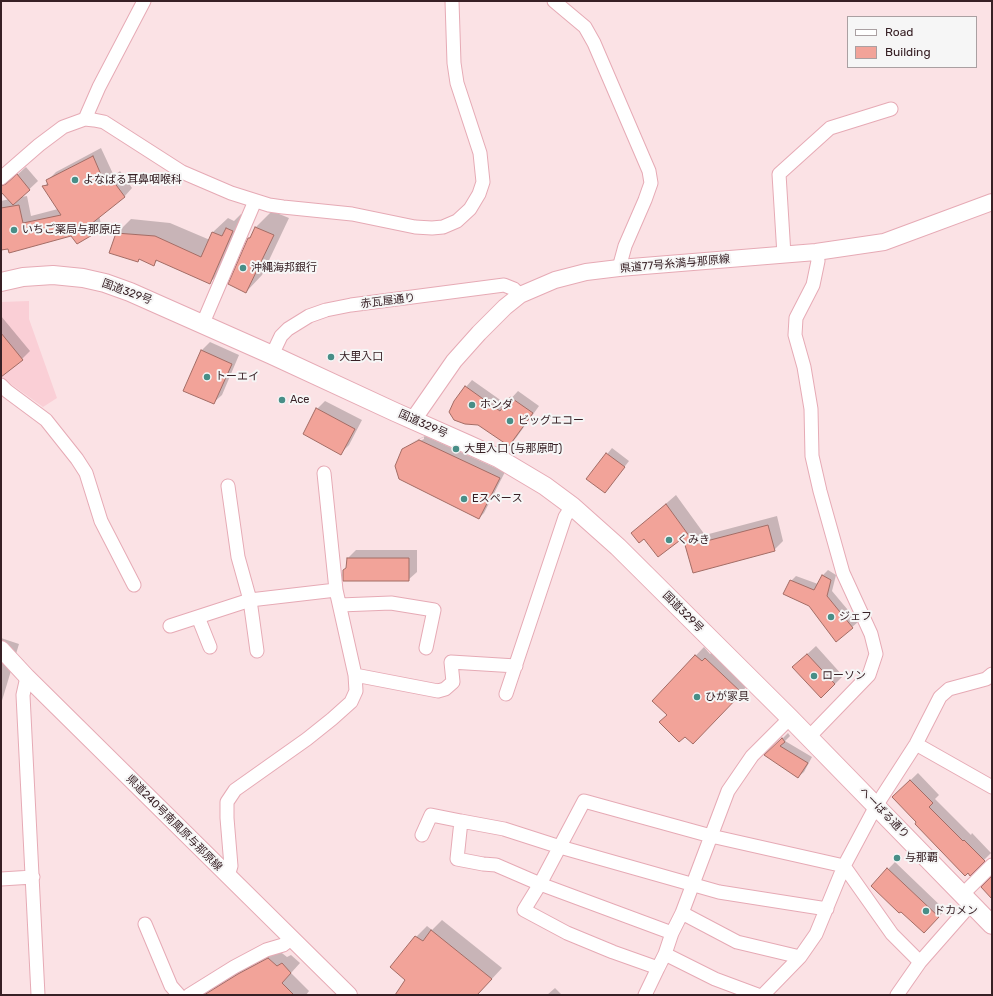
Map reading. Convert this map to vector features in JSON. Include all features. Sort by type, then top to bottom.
[{"type":"highway","name":"国道329号","points":[[1,282],[23,278],[53,276],[83,278],[105,283],[203,323],[498,458],[546,486],[572,506],[618,547],[774,703]]},
{"type":"highway","name":"へーばる通り","points":[[774,703],[992,925]]},
{"type":"main road","name":"県道77号糸満与那原線","points":[[413,420],[454,361],[505,307],[520,294],[555,280],[586,272],[619,268],[816,252],[884,242],[992,202]]},
{"type":"main road","name":"県道240号南風原与那原線","points":[[1,649],[27,677],[349,995]]},
{"type":"street","points":[[85,119],[99,87],[144,1]]},
{"type":"street","points":[[1,178],[39,145],[63,127],[85,119],[104,122],[182,172],[231,193],[256,201],[283,208],[352,214],[415,227],[432,228],[457,221],[470,209],[479,194],[483,182],[480,153],[457,83],[454,63],[452,1]]},
{"type":"street","points":[[554,1],[585,27],[594,43],[649,171],[651,183],[646,200],[626,246],[619,268]]},
{"type":"street","points":[[784,255],[779,174],[830,128],[891,109]]},
{"type":"street","points":[[203,323],[256,201]]},
{"type":"street","points":[[809,738],[869,675],[876,654],[871,634],[843,573],[820,491],[812,456],[811,409],[804,367],[795,335],[796,318],[813,285],[818,261],[816,252]]},
{"type":"street","name":"赤瓦屋通り","points":[[272,355],[281,336],[288,329],[309,316],[326,310],[351,305],[504,285],[514,289],[520,294]]},
{"type":"street","points":[[1,385],[46,420],[77,459],[86,473],[101,521],[134,585]]},
{"type":"street","points":[[228,876],[231,866],[227,802],[234,790],[307,739],[332,719],[351,702],[356,691],[355,675],[336,590],[324,473]]},
{"type":"street","points":[[228,486],[238,557],[250,600],[257,651]]},
{"type":"street","points":[[506,694],[565,517],[572,506]]},
{"type":"street","points":[[170,626],[250,600],[336,590]]},
{"type":"street","points":[[340,605],[391,603],[434,610],[426,648]]},
{"type":"street","points":[[198,617],[210,647]]},
{"type":"street","points":[[355,675],[438,691],[445,689],[453,682],[451,662],[516,666]]},
{"type":"street","points":[[764,995],[800,957],[816,934],[844,866],[876,806],[916,744],[940,697],[949,689],[986,679],[992,674]]},
{"type":"street","points":[[27,677],[23,695],[38,995]]},
{"type":"street","points":[[645,995],[665,954],[672,933],[682,913],[728,791],[752,756],[790,718]]},
{"type":"street","points":[[916,744],[992,787]]},
{"type":"street","points":[[658,968],[613,952],[567,933],[524,910],[540,884],[584,801],[711,836],[844,866],[892,934],[920,962]]},
{"type":"street","points":[[422,835],[431,815],[504,829],[560,847],[719,892],[827,909]]},
{"type":"street","points":[[461,821],[457,859],[496,865],[540,884],[672,933]]},
{"type":"street","points":[[897,995],[992,865]]},
{"type":"street","points":[[1,879],[33,877]]},
{"type":"street","points":[[682,913],[737,942],[800,957]]},
{"type":"street","points":[[145,924],[172,986],[179,995]]},
{"type":"street","points":[[189,995],[234,967],[266,950],[283,946],[292,938]]},
{"type":"street","points":[[665,954],[715,979],[758,995]]},
{"type":"shaded area","points":[[29,301],[29,319],[57,398],[43,407],[1,377],[1,302]]},
{"type":"building","points":[[93,156],[105,184],[111,178],[125,197],[91,224],[94,234],[77,244],[71,236],[9,253],[8,249],[1,250],[1,208],[19,205],[23,223],[61,215],[42,186],[48,185],[46,180]]},
{"type":"building","points":[[17,174],[30,190],[13,205],[1,192],[1,186],[6,184]]},
{"type":"building","points":[[255,227],[274,235],[246,293],[228,284],[248,238],[250,238]]},
{"type":"building","points":[[226,228],[233,231],[210,284],[156,260],[154,266],[139,259],[138,262],[109,253],[116,233],[155,236],[201,257],[212,232],[222,236]]},
{"type":"building","points":[[1,333],[23,360],[1,377]]},
{"type":"building","name":"トーエイ","points":[[201,350],[232,364],[214,404],[183,391]]},
{"type":"building","points":[[465,386],[500,411],[510,397],[533,413],[509,446],[478,425],[465,424],[454,420],[449,412],[454,401]]},
{"type":"building","points":[[316,408],[355,429],[341,455],[303,434]]},
{"type":"building","name":"Eスペース","points":[[419,440],[500,478],[479,519],[399,479],[395,466],[402,449]]},
{"type":"building","points":[[606,453],[625,467],[605,493],[586,479]]},
{"type":"building","points":[[666,504],[695,544],[768,525],[775,551],[693,573],[683,538],[658,557],[644,539],[639,543],[631,533]]},
{"type":"building","points":[[347,558],[409,558],[409,581],[343,581],[343,570],[346,568]]},
{"type":"building","name":"ジェフ","points":[[822,575],[831,580],[827,596],[853,628],[836,642],[809,606],[783,594],[790,580],[814,590]]},
{"type":"building","name":"ローソン","points":[[807,654],[835,684],[821,698],[792,667]]},
{"type":"building","name":"ひが家具","points":[[695,655],[702,661],[705,658],[742,693],[693,744],[685,737],[679,742],[659,722],[667,715],[652,701]]},
{"type":"building","points":[[782,738],[785,742],[780,746],[808,763],[798,778],[764,755]]},
{"type":"building","points":[[910,780],[933,803],[929,807],[985,861],[970,876],[968,873],[965,876],[915,824],[916,822],[892,797]]},
{"type":"building","points":[[887,868],[939,917],[924,933],[901,912],[899,913],[871,886]]},
{"type":"building","points":[[992,876],[992,899],[981,887]]},
{"type":"building","points":[[431,930],[492,979],[477,995],[395,995],[405,980],[390,967],[415,936],[423,941]]},
{"type":"building","points":[[268,958],[277,966],[282,963],[291,973],[282,983],[294,995],[204,995],[238,974]]},
{"type":"place","name":"よなばる耳鼻咽喉科","points":[[75,180]]},
{"type":"place","name":"いちご薬局与那原店","points":[[14,230]]},
{"type":"place","name":"沖縄海邦銀行","points":[[243,268]]},
{"type":"place","name":"大里入口","points":[[331,357]]},
{"type":"place","name":"トーエイ","points":[[207,377]]},
{"type":"place","name":"Ace","points":[[282,400]]},
{"type":"place","name":"ホンダ","points":[[472,405]]},
{"type":"place","name":"ビッグエコー","points":[[510,421]]},
{"type":"place","name":"大里入口 (与那原町)","points":[[456,449]]},
{"type":"place","name":"Eスペース","points":[[464,499]]},
{"type":"place","name":"くみき","points":[[669,540]]},
{"type":"place","name":"ジェフ","points":[[831,617]]},
{"type":"place","name":"ローソン","points":[[814,676]]},
{"type":"place","name":"ひが家具","points":[[697,697]]},
{"type":"place","name":"与那覇","points":[[897,858]]},
{"type":"place","name":"ドカメン","points":[[926,911]]}]
